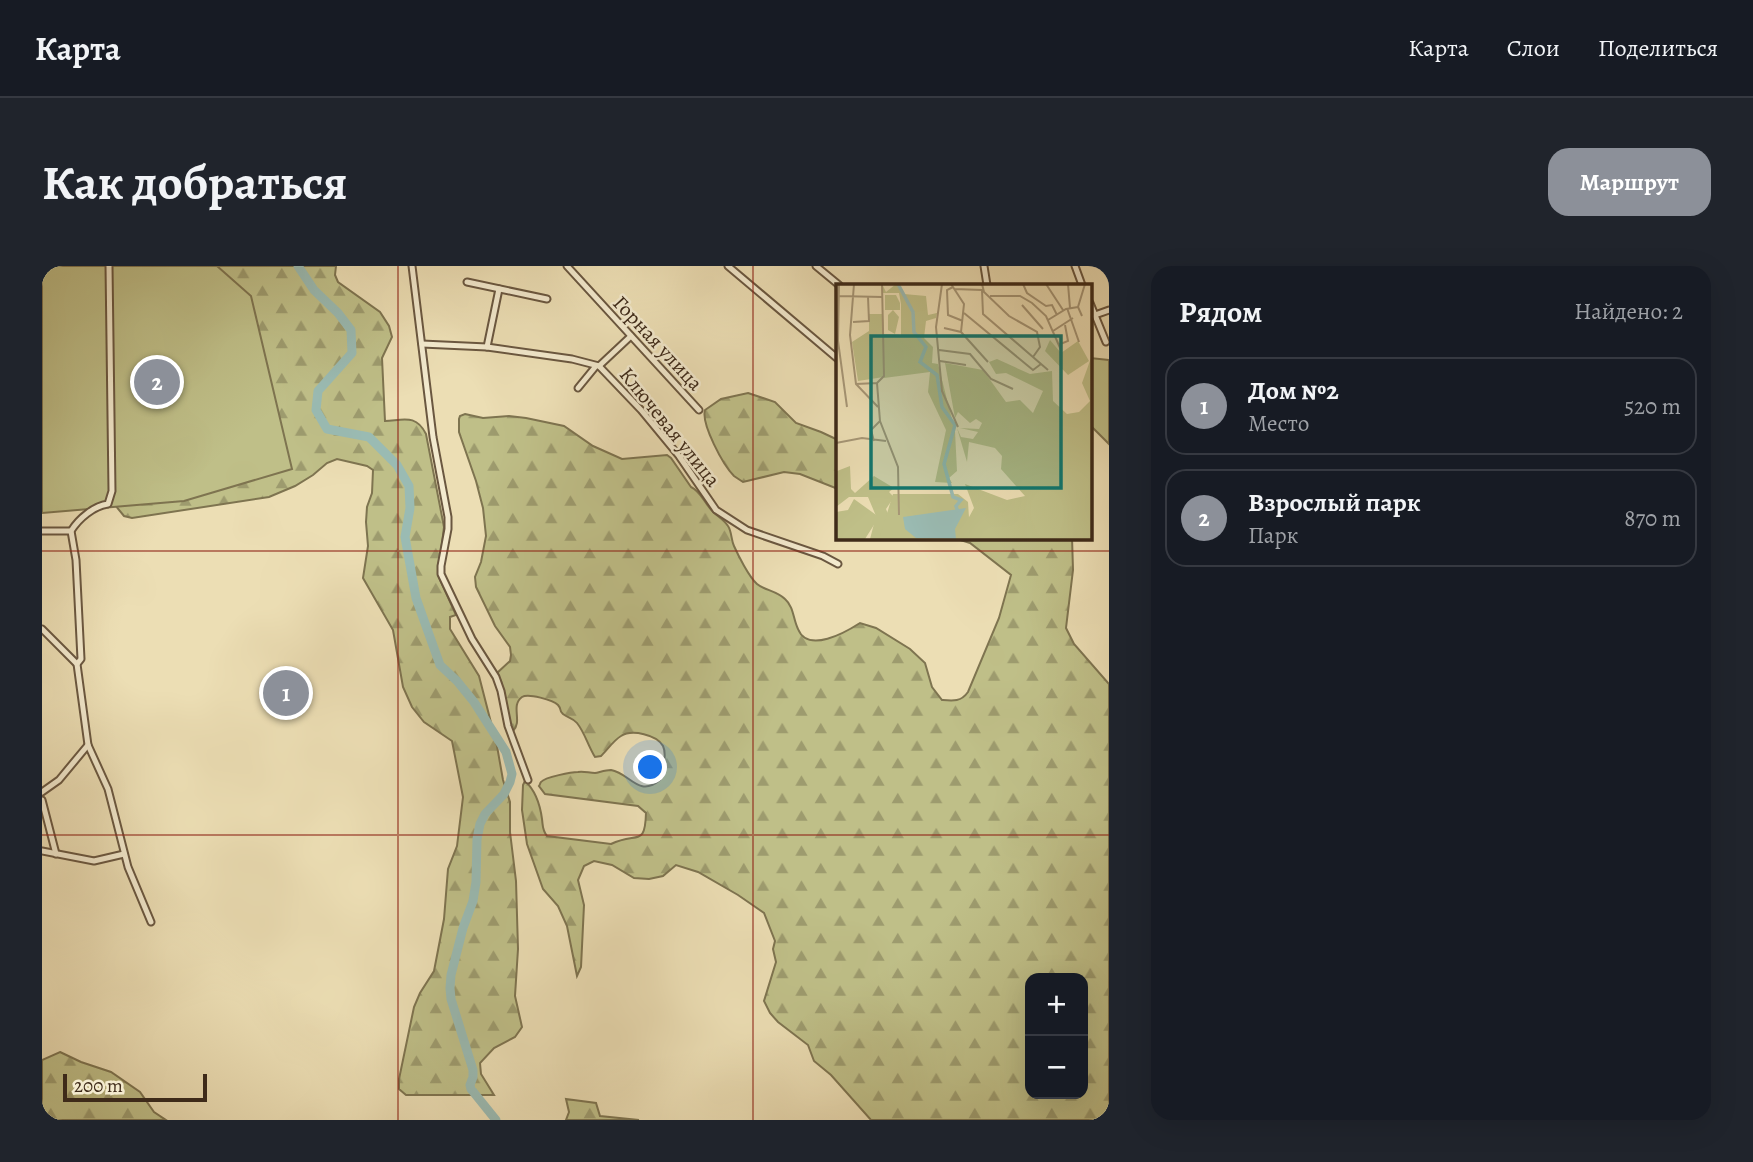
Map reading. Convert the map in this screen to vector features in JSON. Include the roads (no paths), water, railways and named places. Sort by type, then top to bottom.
[{"type":"street","points":[[42,531],[71,531],[84,516],[99,506],[108,504],[112,491],[110,266]]},
{"type":"street","points":[[412,266],[433,437],[448,517],[442,574],[472,639],[496,677],[505,716],[528,780]]},
{"type":"street","name":"Горная улица","points":[[566,266],[699,410]]},
{"type":"street","points":[[728,266],[836,357]]},
{"type":"street","points":[[816,266],[838,284]]},
{"type":"street","points":[[984,266],[987,284]]},
{"type":"street","points":[[1075,266],[1082,284]]},
{"type":"street","points":[[467,282],[547,299]]},
{"type":"street","points":[[487,347],[499,289]]},
{"type":"street","points":[[1092,308],[1106,342]]},
{"type":"street","points":[[1095,315],[1109,310]]},
{"type":"street","points":[[578,388],[631,336]]},
{"type":"street","name":"Ключевая улица","points":[[422,344],[487,347],[572,359],[598,366],[679,456],[716,510],[747,530],[823,556],[838,564]]},
{"type":"street","points":[[71,531],[76,560],[81,659],[77,664]]},
{"type":"street","points":[[42,629],[77,664],[89,745],[108,789],[124,854],[151,922]]},
{"type":"street","points":[[42,792],[59,780],[89,745]]},
{"type":"street","points":[[42,800],[56,854]]},
{"type":"street","points":[[42,851],[94,861],[124,854]]},
{"type":"waterway","points":[[298,266],[314,290],[351,330],[352,353],[318,391],[316,410],[327,429],[369,437],[397,465],[409,486],[410,508],[405,537],[416,598],[440,665],[474,702],[506,752],[512,774],[504,794],[485,814],[480,824],[473,901],[463,928],[450,988],[473,1070],[471,1089],[496,1120]]},
{"type":"place","name":"Взрослый парк","points":[[157,382]]},
{"type":"place","name":"Дом №2","points":[[286,693]]}]
